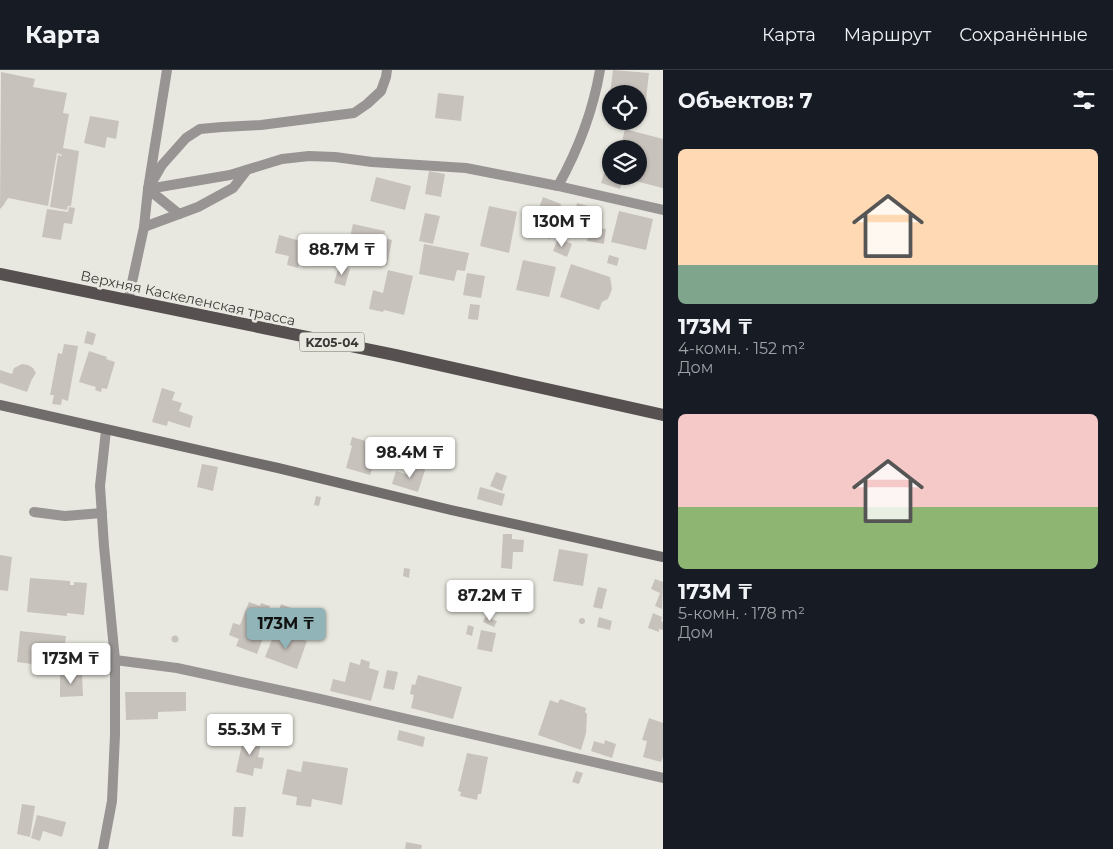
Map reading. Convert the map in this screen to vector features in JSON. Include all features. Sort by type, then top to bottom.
[{"type":"main road","name":"Верхняя Каскеленская трасса","points":[[0,274],[395,355],[663,415]]},
{"type":"street","points":[[128,301],[144,227],[148,189],[167,70]]},
{"type":"street","points":[[148,189],[162,165],[186,138],[200,129],[222,126],[261,125],[354,113],[381,91],[387,70]]},
{"type":"street","points":[[558,186],[591,110],[600,70]]},
{"type":"street","points":[[148,189],[230,175],[282,159],[335,156],[372,162],[466,168],[558,186],[663,210]]},
{"type":"street","points":[[144,227],[198,207],[233,188],[248,170]]},
{"type":"street","points":[[148,189],[179,214]]},
{"type":"street","points":[[0,405],[663,558]]},
{"type":"street","points":[[102,849],[112,801],[115,735],[115,660],[100,486],[106,430]]},
{"type":"street","points":[[34,512],[65,516],[102,513]]},
{"type":"street","points":[[115,660],[177,668],[663,778]]},
{"type":"building","points":[[613,70],[649,73],[647,91],[647,85],[611,85]]},
{"type":"building","points":[[1,72],[35,79],[33,87],[67,93],[63,113],[69,114],[63,148],[79,151],[71,206],[68,206],[67,210],[50,207],[58,155],[62,156],[57,153],[48,206],[8,198],[0,209]]},
{"type":"building","points":[[438,93],[464,96],[461,121],[435,118]]},
{"type":"building","points":[[90,116],[119,121],[116,139],[107,137],[105,148],[84,143]]},
{"type":"building","points":[[625,130],[663,139],[663,188],[647,184],[647,140],[622,140]]},
{"type":"building","points":[[429,171],[445,174],[441,197],[425,194]]},
{"type":"building","points":[[376,177],[411,186],[405,210],[370,201]]},
{"type":"building","points":[[607,185],[621,185],[620,189]]},
{"type":"building","points":[[543,197],[561,204],[560,207],[569,211],[562,232],[554,230],[550,239],[530,233]]},
{"type":"building","points":[[577,203],[588,206],[586,215],[575,212]]},
{"type":"building","points":[[489,206],[517,212],[509,253],[480,246]]},
{"type":"building","points":[[69,207],[75,208],[72,224],[64,223],[61,240],[42,237],[47,209],[68,212]]},
{"type":"building","points":[[619,211],[653,219],[646,250],[611,242]]},
{"type":"building","points":[[425,213],[440,216],[433,244],[419,241]]},
{"type":"building","points":[[353,224],[385,231],[384,238],[392,240],[387,265],[346,255]]},
{"type":"building","points":[[590,226],[606,229],[604,244],[587,241]]},
{"type":"building","points":[[279,235],[304,242],[298,268],[287,265],[289,256],[275,253]]},
{"type":"building","points":[[558,238],[572,244],[567,257],[553,251]]},
{"type":"building","points":[[424,244],[469,253],[465,271],[457,270],[454,281],[419,274]]},
{"type":"building","points":[[609,255],[619,258],[617,266],[607,263]]},
{"type":"building","points":[[523,260],[556,267],[549,297],[516,290]]},
{"type":"building","points":[[571,264],[610,277],[612,289],[608,299],[602,302],[599,310],[560,297]]},
{"type":"building","points":[[339,266],[350,269],[345,286],[334,283]]},
{"type":"building","points":[[388,270],[413,276],[404,315],[384,310],[383,312],[369,309],[373,290],[383,293]]},
{"type":"building","points":[[467,273],[485,276],[481,298],[463,295]]},
{"type":"building","points":[[470,304],[480,305],[478,320],[468,319]]},
{"type":"building","points":[[87,331],[96,334],[93,345],[84,343]]},
{"type":"building","points":[[64,344],[78,346],[68,401],[62,399],[61,405],[52,404],[54,395],[50,395],[58,353],[62,354]]},
{"type":"building","points":[[89,351],[115,362],[107,389],[102,388],[101,392],[95,390],[96,387],[79,382]]},
{"type":"building","points":[[22,364],[33,368],[36,373],[27,392],[0,383],[0,370],[12,374],[14,368]]},
{"type":"building","points":[[162,388],[175,392],[172,400],[182,403],[179,411],[193,416],[190,428],[168,421],[167,426],[152,422]]},
{"type":"building","points":[[352,437],[373,443],[371,448],[378,450],[370,475],[346,468],[352,446],[350,445]]},
{"type":"building","points":[[202,464],[218,467],[213,491],[197,487]]},
{"type":"building","points":[[414,466],[425,470],[418,492],[392,484],[396,471],[411,476]]},
{"type":"building","points":[[496,472],[507,476],[502,491],[490,486]]},
{"type":"building","points":[[480,487],[505,494],[502,506],[477,499]]},
{"type":"building","points":[[316,496],[321,497],[319,506],[314,505]]},
{"type":"building","points":[[503,534],[512,534],[512,539],[524,540],[523,552],[513,552],[512,569],[501,568]]},
{"type":"building","points":[[559,549],[588,554],[583,586],[553,581]]},
{"type":"building","points":[[0,555],[12,557],[8,591],[0,590]]},
{"type":"building","points":[[404,568],[410,569],[409,578],[403,576]]},
{"type":"building","points":[[30,578],[70,581],[70,585],[74,585],[74,582],[87,583],[84,615],[67,613],[67,616],[27,612]]},
{"type":"building","points":[[655,579],[663,582],[662,609],[655,606],[660,593],[651,589]]},
{"type":"building","points":[[598,587],[607,589],[602,609],[593,607]]},
{"type":"building","points":[[249,602],[260,606],[261,603],[270,606],[264,622],[259,620],[257,626],[266,630],[257,654],[236,646],[239,639],[229,635],[233,623],[240,625]]},
{"type":"building","points":[[281,604],[291,608],[285,628],[274,624]]},
{"type":"building","points":[[653,613],[662,617],[663,630],[659,629],[659,632],[648,628]]},
{"type":"building","points":[[485,617],[497,621],[494,627],[483,622]]},
{"type":"building","points":[[599,617],[612,621],[610,630],[597,627]]},
{"type":"building","points":[[582,618],[585,621],[582,624],[579,621]]},
{"type":"building","points":[[468,625],[474,627],[472,636],[466,634]]},
{"type":"building","points":[[481,630],[496,633],[492,652],[477,649]]},
{"type":"building","points":[[20,631],[66,636],[62,668],[17,662]]},
{"type":"building","points":[[275,632],[295,640],[296,638],[307,641],[297,669],[265,657]]},
{"type":"building","points":[[175,636],[178,639],[175,642],[172,639]]},
{"type":"building","points":[[361,659],[370,662],[369,668],[379,671],[371,701],[330,691],[333,679],[345,682],[350,662],[360,665]]},
{"type":"building","points":[[387,670],[398,672],[394,690],[383,688]]},
{"type":"building","points":[[60,674],[82,674],[83,696],[60,697]]},
{"type":"building","points":[[418,675],[462,687],[453,719],[411,708],[414,695],[410,694],[412,684],[415,685]]},
{"type":"building","points":[[125,692],[186,692],[186,711],[158,712],[158,719],[126,720]]},
{"type":"building","points":[[560,699],[586,708],[586,733],[581,750],[538,735],[550,700],[558,703]]},
{"type":"building","points":[[649,718],[663,723],[663,757],[661,762],[643,757],[647,741],[642,740]]},
{"type":"building","points":[[399,730],[425,737],[423,747],[397,740]]},
{"type":"building","points":[[244,735],[262,739],[258,757],[264,758],[262,769],[254,768],[253,776],[236,772]]},
{"type":"building","points":[[605,740],[616,744],[612,758],[591,751],[594,741],[604,744]]},
{"type":"building","points":[[467,753],[488,757],[481,794],[478,794],[477,800],[460,796],[461,792],[458,791]]},
{"type":"building","points":[[303,761],[348,768],[342,805],[312,799],[311,807],[296,805],[297,797],[282,794],[287,769],[301,772]]},
{"type":"building","points":[[576,771],[583,773],[579,784],[572,782]]},
{"type":"building","points":[[22,804],[35,806],[30,837],[17,834]]},
{"type":"building","points":[[234,807],[246,807],[243,837],[232,836]]},
{"type":"building","points":[[37,815],[66,822],[62,837],[43,831],[40,841],[31,838]]},
{"type":"building","points":[[406,842],[422,845],[421,849],[405,849]]}]
